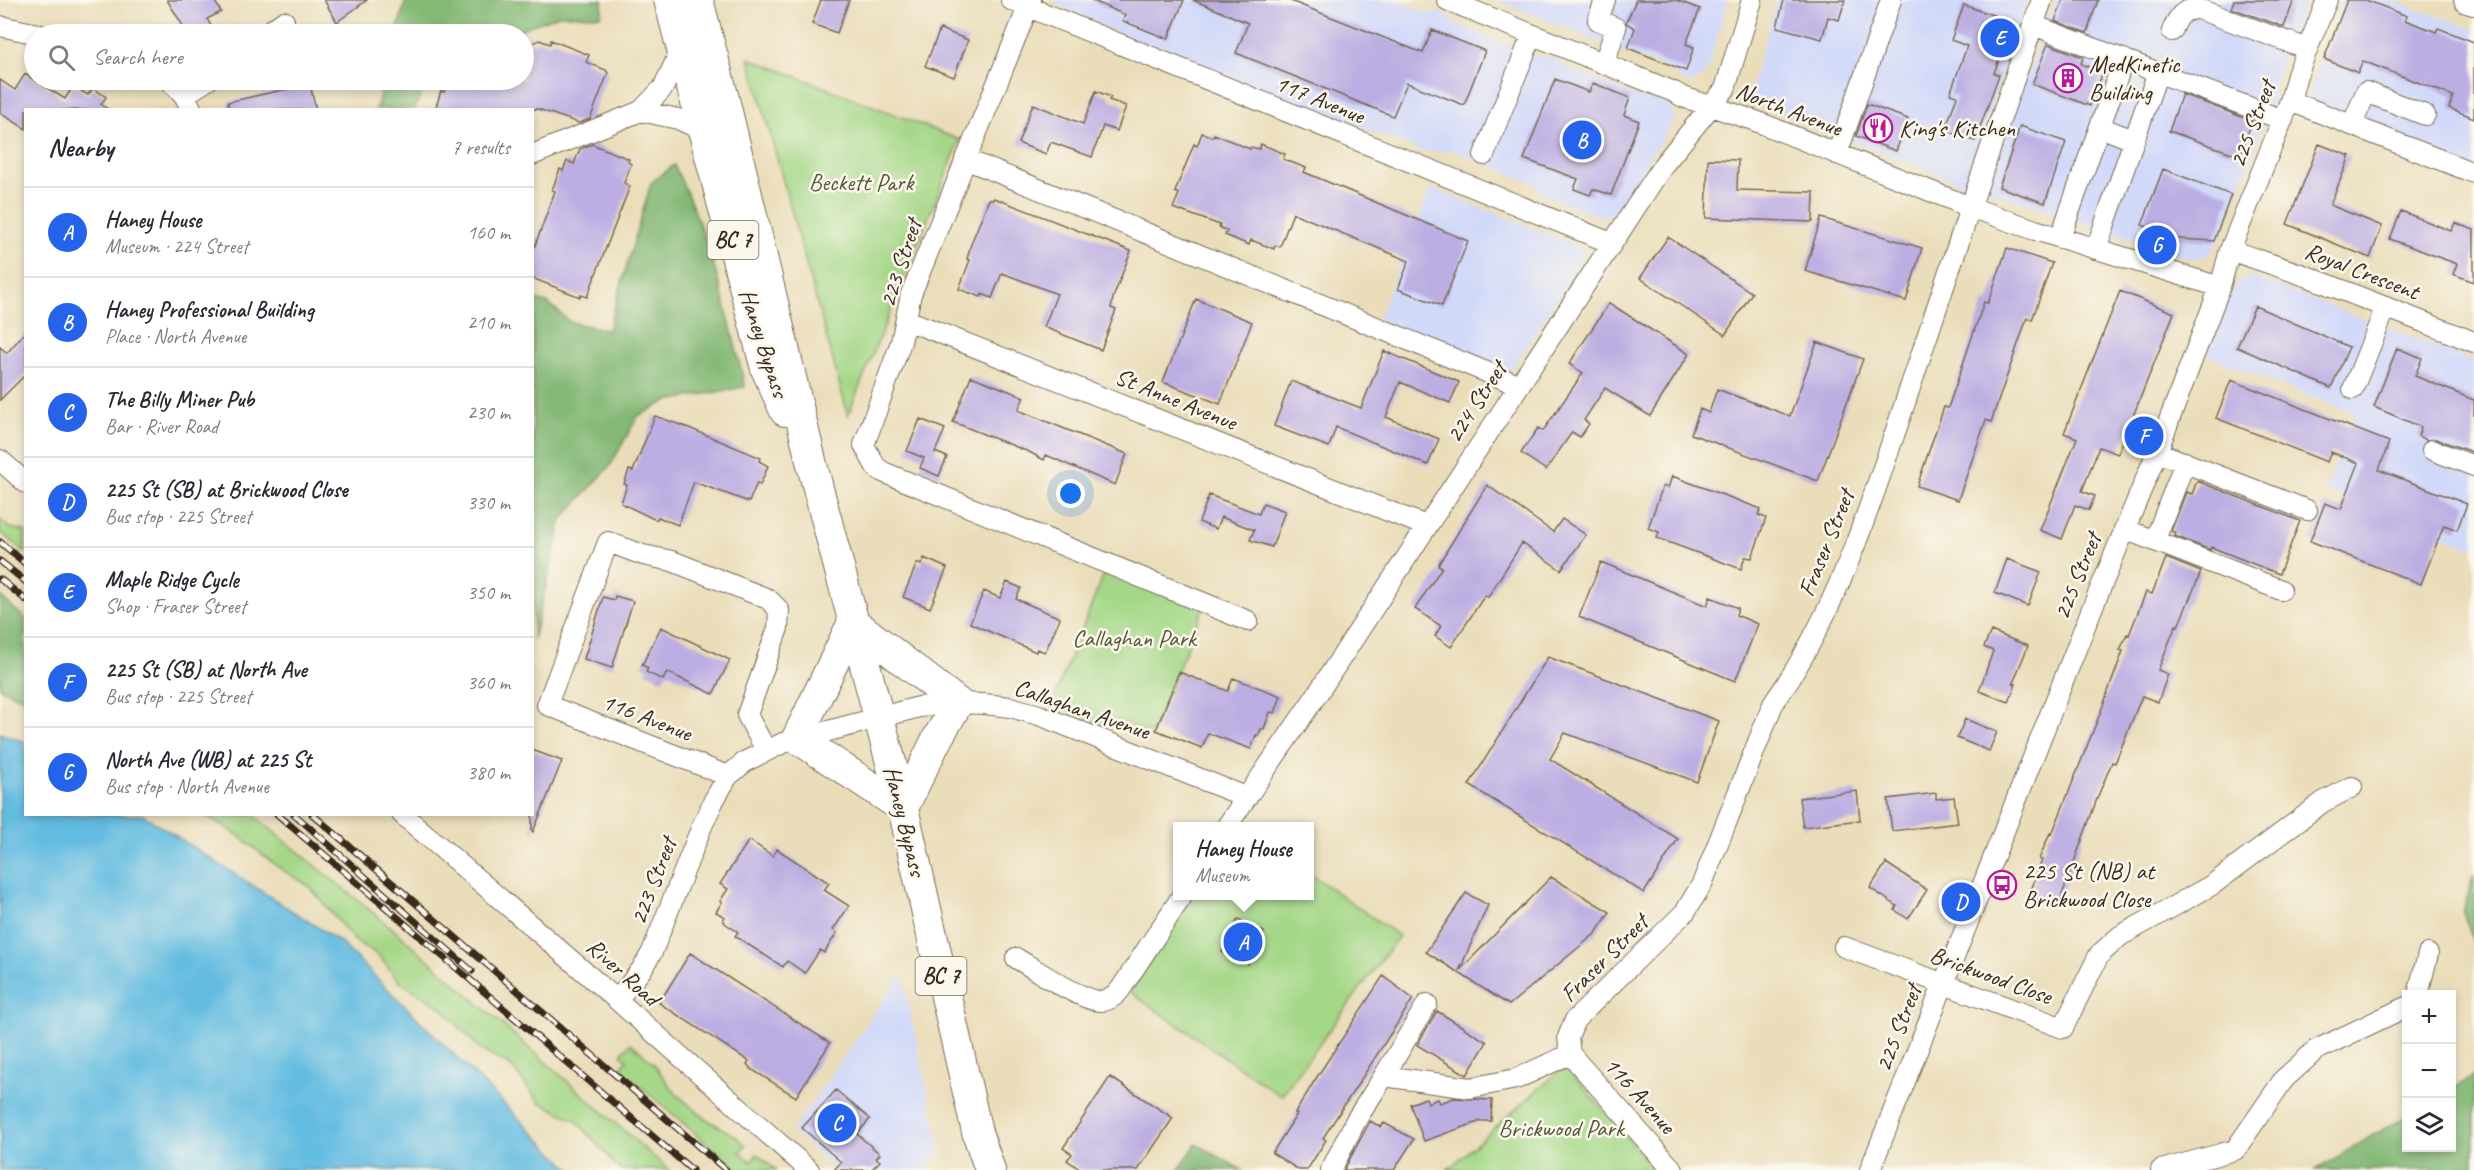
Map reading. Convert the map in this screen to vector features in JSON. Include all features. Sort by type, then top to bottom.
[{"type":"highway","name":"Haney Bypass","points":[[669,0],[766,369],[814,474]]},
{"type":"highway","name":"Haney Bypass","points":[[698,0],[814,474],[903,808],[977,1132],[990,1170]]},
{"type":"highway","points":[[853,622],[958,703],[903,808],[797,738],[853,622]]},
{"type":"main road","points":[[2467,0],[2474,2]]},
{"type":"street","name":"North Avenue","points":[[1447,0],[1712,107],[1753,120],[1970,207],[2060,238],[2220,287]]},
{"type":"street","points":[[1604,63],[1616,29],[1598,20],[1605,0]]},
{"type":"street","name":"224 Street","points":[[1230,822],[1314,699],[1664,164],[1725,88],[1752,0]]},
{"type":"street","points":[[1837,154],[1891,0]]},
{"type":"street","name":"Fraser Street","points":[[1570,1054],[1569,1037],[1575,1020],[1685,912],[1702,884],[1773,704],[1791,680],[1818,631],[1863,527],[2042,0]]},
{"type":"street","name":"225 Street","points":[[1870,1170],[2124,529],[2157,452],[2220,287],[2230,250],[2283,120],[2327,0]]},
{"type":"street","name":"223 Street","points":[[1024,2],[911,294],[907,320],[864,445],[876,467],[883,472],[1248,621]]},
{"type":"street","name":"117 Avenue","points":[[1024,2],[1611,243]]},
{"type":"street","points":[[2172,31],[2178,16],[2191,9],[2198,9],[2308,49]]},
{"type":"street","points":[[280,24],[284,21]]},
{"type":"street","points":[[2033,25],[2283,120]]},
{"type":"street","points":[[0,26],[24,31]]},
{"type":"street","points":[[1484,154],[1532,35]]},
{"type":"street","points":[[534,154],[641,111],[663,88],[682,48]]},
{"type":"street","points":[[2060,238],[2124,59]]},
{"type":"street","points":[[2096,249],[2157,72]]},
{"type":"street","points":[[178,90],[188,102],[199,90]]},
{"type":"street","points":[[2352,125],[2366,92],[2425,115]]},
{"type":"street","points":[[2290,101],[2474,173]]},
{"type":"street","points":[[641,111],[678,119],[704,131]]},
{"type":"street","points":[[2100,127],[2133,140]]},
{"type":"street","points":[[965,159],[1518,385]]},
{"type":"street","name":"Royal Crescent","points":[[2230,250],[2251,255],[2474,342]]},
{"type":"street","points":[[2353,389],[2385,307]]},
{"type":"street","name":"St Anne Avenue","points":[[907,320],[1426,526]]},
{"type":"street","points":[[2432,450],[2474,466]]},
{"type":"street","points":[[2157,452],[2307,510]]},
{"type":"street","points":[[0,460],[23,475]]},
{"type":"street","points":[[2155,540],[2185,462]]},
{"type":"street","points":[[2124,529],[2281,590]]},
{"type":"street","name":"116 Avenue","points":[[728,776],[547,705],[608,542],[643,555],[672,561],[768,599],[779,610],[778,628],[748,709],[749,721],[766,750]]},
{"type":"street","name":"Callaghan Avenue","points":[[728,776],[766,750],[797,738],[919,707],[958,703],[1010,707],[1039,715],[1246,797]]},
{"type":"street","name":"223 Street","points":[[617,1000],[642,969],[652,952],[702,826],[728,776]]},
{"type":"street","name":"Brickwood Close","points":[[1844,947],[2063,1028],[2099,955],[2120,936],[2212,885],[2323,802],[2352,787]]},
{"type":"street","name":"River Road","points":[[404,816],[809,1170]]},
{"type":"street","points":[[1016,958],[1082,996],[1104,1002],[1120,990],[1179,900]]},
{"type":"street","points":[[2419,990],[2428,954]]},
{"type":"street","points":[[1331,1170],[1356,1120],[1427,1004]]},
{"type":"street","points":[[2161,1170],[2235,1150],[2284,1079],[2316,1050],[2402,1008]]},
{"type":"street","points":[[1384,1076],[1470,1088],[1516,1079],[1570,1054]]},
{"type":"street","name":"116 Avenue","points":[[1570,1054],[1673,1170]]},
{"type":"shaded area","points":[[1053,0],[1394,0],[1428,14],[1443,12],[1457,24],[1534,56],[1555,58],[1565,67],[1643,99],[1662,100],[1671,107],[1674,116],[1669,128],[1613,214],[1604,218],[1542,194],[1533,183],[1454,151],[1421,151],[1099,25]]},
{"type":"shaded area","points":[[1496,0],[1728,0],[1709,67],[1704,75],[1692,83],[1682,81],[1675,72]]},
{"type":"shaded area","points":[[1777,0],[2028,0],[1964,184],[1751,102],[1749,94]]},
{"type":"shaded area","points":[[2056,0],[2310,0],[2305,4],[2272,87],[2275,94],[2219,242],[2207,256],[2190,258],[1984,189]]},
{"type":"shaded area","points":[[2339,0],[2391,0],[2474,29],[2474,174],[2304,107],[2339,16],[2336,6]]},
{"type":"shaded area","points":[[1431,188],[1577,246],[1583,252],[1581,261],[1505,379],[1375,326]]},
{"type":"shaded area","points":[[2253,277],[2474,361],[2474,549],[2325,490],[2356,414],[2206,355],[2234,287],[2243,279]]},
{"type":"shaded area","points":[[902,974],[940,1149],[926,1170],[836,1170],[792,1131]]},
{"type":"green space","points":[[406,0],[603,0],[601,16],[559,15],[534,24],[399,24]]},
{"type":"green space","name":"Beckett Park","points":[[749,58],[960,140],[848,415]]},
{"type":"green space","points":[[381,90],[422,90],[415,108],[376,108]]},
{"type":"green space","points":[[674,165],[708,246],[745,387],[667,401],[638,416],[610,466],[562,519],[534,636],[534,300],[548,303],[570,322],[608,330],[651,183]]},
{"type":"green space","points":[[0,520],[10,528],[24,531],[24,551],[0,532]]},
{"type":"green space","name":"Callaghan Park","points":[[1108,564],[1205,604],[1151,734],[1118,720],[1100,726],[1052,703]]},
{"type":"green space","points":[[0,596],[24,617],[24,700],[0,688]]},
{"type":"green space","points":[[207,816],[254,816],[392,928],[669,1170],[620,1170],[576,1120],[539,1102],[511,1066],[482,1051],[441,1007],[400,982],[378,955],[355,941],[309,886],[278,867],[238,835]]},
{"type":"green space","points":[[2474,874],[2474,944],[2463,912]]},
{"type":"green space","points":[[1314,876],[1399,936],[1281,1096],[1130,992],[1190,900],[1314,900]]},
{"type":"green space","points":[[631,1043],[653,1063],[675,1093],[706,1119],[734,1135],[746,1145],[740,1152],[751,1161],[757,1154],[776,1170],[738,1170],[620,1069],[627,1060],[621,1054]]},
{"type":"green space","name":"Brickwood Park","points":[[1565,1066],[1655,1170],[1447,1170]]},
{"type":"green space","points":[[2474,1076],[2474,1170],[2315,1170],[2402,1118],[2402,1152],[2456,1152],[2456,1087]]},
{"type":"green space","points":[[1196,1144],[1242,1170],[1179,1170]]},
{"type":"water","points":[[0,733],[24,742],[24,816],[145,816],[339,941],[571,1170],[0,1170]]},
{"type":"building","points":[[167,0],[214,0],[221,12],[207,19],[210,24],[182,24]]},
{"type":"building","points":[[324,0],[367,0],[337,22]]},
{"type":"building","points":[[821,0],[849,0],[837,33],[812,24]]},
{"type":"building","points":[[1091,0],[1184,0],[1168,39],[1123,21],[1125,15]]},
{"type":"building","points":[[1193,0],[1288,0],[1423,53],[1432,30],[1485,51],[1464,105],[1407,83],[1393,116],[1236,53],[1248,23]]},
{"type":"building","points":[[1636,0],[1676,0],[1700,9],[1686,44],[1694,47],[1686,71],[1628,48],[1635,28],[1626,23]]},
{"type":"building","points":[[1784,0],[1845,0],[1839,20],[1828,17],[1822,39],[1777,27]]},
{"type":"building","points":[[2063,0],[2098,0],[2087,33],[2055,21]]},
{"type":"building","points":[[2234,0],[2294,0],[2284,27],[2231,8]]},
{"type":"building","points":[[2347,0],[2366,0],[2407,16],[2405,20],[2436,32],[2438,28],[2474,42],[2474,118],[2449,108],[2453,96],[2363,61],[2358,73],[2324,59]]},
{"type":"building","points":[[1964,5],[2013,22],[1994,73],[1999,75],[1975,141],[1945,130],[1957,96],[1950,94],[1967,46],[1951,40]]},
{"type":"building","points":[[940,29],[968,40],[954,77],[925,66]]},
{"type":"building","points":[[539,40],[550,44],[551,40],[589,55],[586,62],[606,70],[608,73],[590,119],[579,123],[534,108],[436,108],[441,91],[445,90],[534,90],[534,42]]},
{"type":"building","name":"MedKinetic Building","points":[[2048,44],[2083,57],[2081,64],[2103,72],[2090,106],[2032,84]]},
{"type":"building","points":[[24,76],[24,90],[51,90],[65,99],[71,90],[80,90],[88,95],[92,90],[96,90],[106,97],[101,104],[106,108],[24,108],[24,128],[0,113],[0,80],[15,90]]},
{"type":"building","points":[[1555,79],[1589,92],[1593,83],[1630,98],[1624,115],[1639,121],[1611,195],[1593,189],[1590,195],[1574,189],[1578,179],[1524,159]]},
{"type":"building","points":[[283,90],[311,90],[316,108],[229,108],[228,102]]},
{"type":"building","points":[[1096,91],[1111,97],[1109,100],[1126,106],[1117,131],[1103,126],[1092,157],[1051,142],[1046,154],[1018,143],[1033,104],[1083,124]]},
{"type":"building","points":[[2182,94],[2252,121],[2240,156],[2169,131]]},
{"type":"building","points":[[1867,104],[1908,119],[1896,151],[1856,136]]},
{"type":"building","points":[[2020,126],[2066,142],[2045,203],[1999,187]]},
{"type":"building","points":[[1202,133],[1213,137],[1214,134],[1250,149],[1251,147],[1259,149],[1261,144],[1285,154],[1283,159],[1306,168],[1304,172],[1468,241],[1442,306],[1398,289],[1409,261],[1293,213],[1280,247],[1275,245],[1274,249],[1251,240],[1249,245],[1225,235],[1227,231],[1219,227],[1220,225],[1173,208],[1179,194],[1175,192],[1194,144],[1197,146]]},
{"type":"building","points":[[592,144],[629,159],[628,162],[631,164],[624,183],[630,186],[587,297],[581,295],[580,297],[534,279],[534,249],[555,191],[552,190],[560,169],[563,171],[567,161],[574,164],[580,149]]},
{"type":"building","points":[[2319,144],[2350,156],[2330,205],[2382,226],[2370,258],[2287,224]]},
{"type":"building","points":[[1708,159],[1738,160],[1737,190],[1814,192],[1813,222],[1706,218]]},
{"type":"building","points":[[2163,169],[2231,195],[2214,241],[2179,239],[2142,225]]},
{"type":"building","points":[[994,198],[1131,251],[1113,298],[1111,308],[1116,310],[1101,350],[1044,327],[1057,294],[1002,273],[992,298],[982,294],[981,297],[959,289],[970,260],[967,259],[971,244],[989,199]]},
{"type":"building","points":[[2401,211],[2451,231],[2455,223],[2474,230],[2474,282],[2453,274],[2457,264],[2390,239]]},
{"type":"building","points":[[1821,218],[1922,248],[1906,301],[1805,271]]},
{"type":"building","points":[[1668,237],[1752,293],[1725,335],[1640,278]]},
{"type":"building","points":[[2007,248],[2052,263],[2032,320],[2027,318],[1991,422],[1986,420],[1958,500],[1917,486],[1944,407],[1948,408],[1984,302],[1988,303]]},
{"type":"building","points":[[2120,291],[2174,313],[2118,454],[2099,447],[2082,491],[2095,496],[2089,510],[2075,505],[2062,539],[2040,530],[2077,438],[2064,433]]},
{"type":"building","points":[[1196,299],[1252,322],[1220,404],[1163,382]]},
{"type":"building","points":[[1609,303],[1689,354],[1650,416],[1605,388],[1584,420],[1589,424],[1580,437],[1572,432],[1546,470],[1521,453],[1538,428],[1543,431],[1583,373],[1569,364]]},
{"type":"building","points":[[2255,306],[2349,347],[2331,388],[2237,347]]},
{"type":"building","points":[[24,333],[24,376],[0,400],[0,347],[7,353]]},
{"type":"building","points":[[1817,342],[1863,359],[1818,481],[1691,434],[1700,409],[1709,413],[1717,389],[1790,416]]},
{"type":"building","points":[[2397,348],[2422,358],[2415,376],[2474,400],[2474,447],[2472,452],[2436,439],[2427,440],[2418,436],[2421,427],[2374,407]]},
{"type":"building","points":[[1384,351],[1459,382],[1450,403],[1400,382],[1386,417],[1439,439],[1428,465],[1336,427],[1329,447],[1274,426],[1291,381],[1361,408]]},
{"type":"building","points":[[971,376],[1024,397],[1018,410],[1127,454],[1115,485],[1046,455],[1044,460],[953,422]]},
{"type":"building","points":[[2231,380],[2389,442],[2379,470],[2467,504],[2457,530],[2444,525],[2421,584],[2310,541],[2325,503],[2341,509],[2359,463],[2331,452],[2327,462],[2216,418]]},
{"type":"building","points":[[655,416],[761,458],[759,461],[768,466],[749,502],[694,482],[678,525],[658,517],[656,520],[621,503],[629,470],[633,471]]},
{"type":"building","points":[[920,419],[945,429],[935,452],[947,457],[939,476],[920,468],[924,458],[907,451]]},
{"type":"building","points":[[1672,476],[1761,509],[1758,515],[1766,518],[1752,558],[1745,557],[1741,569],[1657,538],[1659,532],[1648,528],[1663,486],[1668,488]]},
{"type":"building","points":[[2197,481],[2300,521],[2279,574],[2211,547],[2210,550],[2175,536],[2176,533],[2171,531],[2186,492],[2192,494]]},
{"type":"building","points":[[1487,485],[1553,532],[1562,519],[1586,535],[1561,570],[1522,543],[1488,597],[1485,595],[1451,647],[1435,636],[1441,626],[1415,609],[1442,567],[1438,565]]},
{"type":"building","points":[[1209,495],[1259,514],[1263,503],[1285,511],[1272,547],[1250,540],[1254,530],[1221,517],[1216,529],[1199,522]]},
{"type":"building","points":[[924,558],[947,568],[930,608],[903,597],[917,563],[921,565]]},
{"type":"building","points":[[2166,558],[2201,572],[2158,670],[2168,674],[2158,702],[2142,696],[2115,763],[2112,762],[2098,796],[2058,906],[2029,896],[2042,860],[2039,859],[2050,833],[2052,834],[2099,716],[2123,651],[2120,650],[2127,634],[2129,635],[2146,592],[2152,594]]},
{"type":"building","points":[[2007,559],[2041,572],[2028,606],[1995,593]]},
{"type":"building","points":[[1601,562],[1707,606],[1710,597],[1738,608],[1736,615],[1758,624],[1735,681],[1579,617]]},
{"type":"building","points":[[1007,582],[1021,588],[1016,599],[1060,618],[1045,652],[1037,649],[1036,652],[970,623],[984,591],[1000,598]]},
{"type":"building","points":[[615,596],[633,601],[612,668],[584,659],[603,597],[614,600]]},
{"type":"building","points":[[661,627],[730,660],[713,694],[667,672],[663,680],[646,672],[648,668],[642,665]]},
{"type":"building","points":[[1991,631],[2028,646],[2013,683],[2016,684],[2009,702],[1979,691],[1993,651],[1984,647]]},
{"type":"building","points":[[1548,657],[1719,721],[1697,782],[1565,733],[1550,759],[1678,839],[1644,893],[1469,785]]},
{"type":"building","points":[[1179,672],[1228,691],[1233,678],[1281,696],[1275,713],[1270,712],[1264,729],[1261,729],[1258,736],[1256,735],[1251,749],[1208,733],[1202,748],[1156,730]]},
{"type":"building","points":[[1965,719],[1997,732],[1989,751],[1957,738]]},
{"type":"building","points":[[534,751],[562,761],[532,831],[532,816],[534,816]]},
{"type":"building","points":[[1857,791],[1860,820],[1803,827],[1799,798]]},
{"type":"building","points":[[1936,793],[1936,799],[1954,797],[1958,823],[1892,831],[1888,799]]},
{"type":"building","points":[[749,840],[773,856],[777,849],[829,883],[824,890],[849,906],[833,930],[837,933],[824,953],[820,950],[805,973],[787,961],[783,967],[735,936],[738,932],[726,924],[723,920],[725,917],[716,912],[728,889],[720,884]]},
{"type":"building","points":[[1886,863],[1927,890],[1908,919],[1895,910],[1897,906],[1870,888]]},
{"type":"building","points":[[1551,877],[1610,912],[1596,933],[1509,1005],[1426,952],[1466,893],[1488,905],[1459,971]]},
{"type":"building","points":[[1238,919],[1264,932],[1248,964],[1222,952]]},
{"type":"building","points":[[690,953],[830,1043],[796,1097],[751,1069],[747,1064],[749,1061],[659,1003]]},
{"type":"building","points":[[1383,976],[1413,999],[1323,1138],[1326,1140],[1307,1170],[1299,1170],[1272,1153],[1315,1080]]},
{"type":"building","points":[[1437,1011],[1487,1042],[1467,1075],[1417,1045]]},
{"type":"building","points":[[1110,1077],[1173,1118],[1138,1170],[1081,1170],[1067,1160],[1072,1154],[1063,1148]]},
{"type":"building","points":[[836,1090],[870,1119],[857,1134],[880,1154],[876,1158],[880,1161],[871,1170],[834,1170],[841,1162],[802,1128]]},
{"type":"building","points":[[1426,1098],[1428,1103],[1438,1099],[1440,1103],[1454,1098],[1492,1100],[1491,1121],[1481,1121],[1424,1141],[1410,1104]]},
{"type":"building","points":[[1370,1121],[1381,1127],[1384,1123],[1414,1139],[1394,1170],[1344,1170]]},
{"type":"railway","points":[[0,542],[24,562]]},
{"type":"railway","points":[[0,561],[24,580]]},
{"type":"railway","points":[[0,579],[24,598]]},
{"type":"railway","points":[[279,816],[692,1170]]},
{"type":"railway","points":[[296,816],[472,971]]},
{"type":"railway","points":[[314,816],[726,1170]]},
{"type":"place","name":"Maple Ridge Cycle","points":[[2000,38]]},
{"type":"place","name":"MedKinetic Building","points":[[2068,78]]},
{"type":"place","name":"King's Kitchen","points":[[1878,128]]},
{"type":"place","name":"Haney Professional Building","points":[[1582,140]]},
{"type":"place","name":"North Ave (WB) at 225 St","points":[[2157,245]]},
{"type":"place","name":"225 St (SB) at North Ave","points":[[2144,436]]},
{"type":"place","name":"225 St (NB) at Brickwood Close","points":[[2002,885]]},
{"type":"place","name":"225 St (SB) at Brickwood Close","points":[[1961,902]]},
{"type":"place","name":"Haney House","points":[[1243,942]]},
{"type":"place","name":"The Billy Miner Pub","points":[[837,1123]]}]
